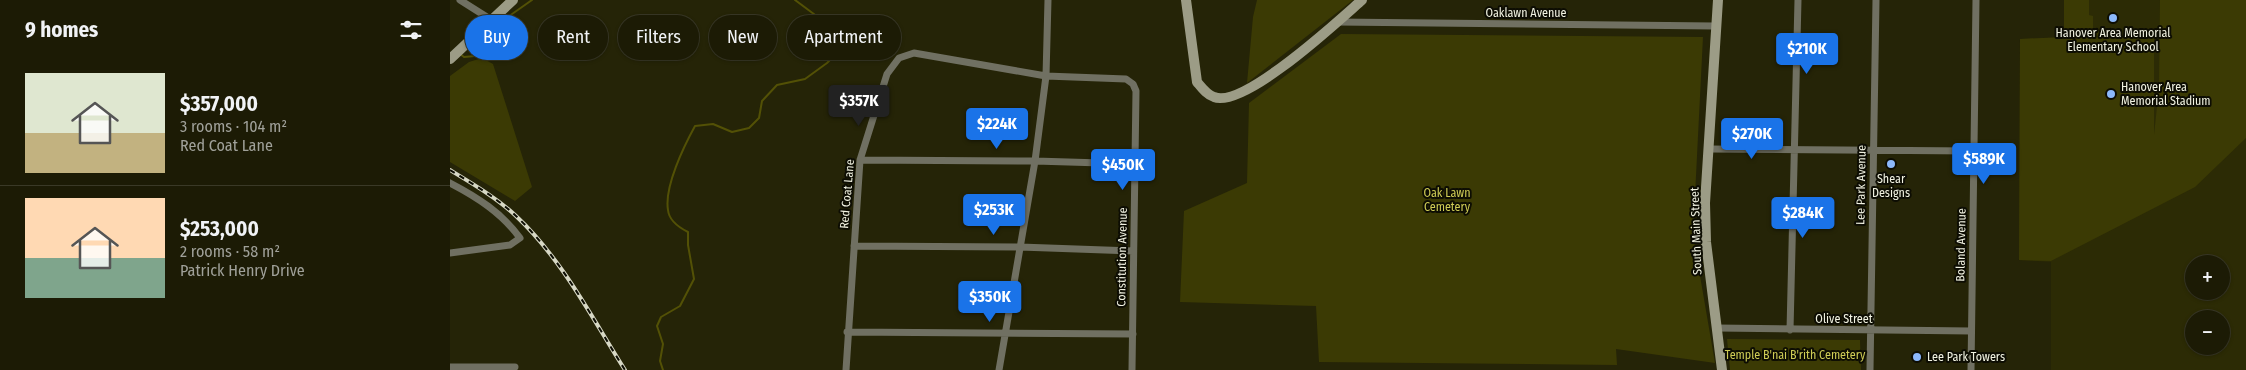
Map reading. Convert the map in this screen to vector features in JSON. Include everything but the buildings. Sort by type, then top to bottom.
[{"type":"street","points":[[460,0],[484,15]]},
{"type":"street","points":[[495,15],[513,0]]},
{"type":"street","points":[[1000,370],[1035,161],[1046,76],[1048,0]]},
{"type":"street","points":[[1186,0],[1197,82],[1215,98],[1228,98],[1244,93],[1267,78],[1362,0]]},
{"type":"street","name":"South Main Street","points":[[1718,0],[1705,203],[1706,242],[1722,370]]},
{"type":"street","points":[[1790,330],[1798,0]]},
{"type":"street","name":"Lee Park Avenue","points":[[1870,370],[1876,0]]},
{"type":"street","name":"Boland Avenue","points":[[1971,370],[1976,0]]},
{"type":"street","name":"Oaklawn Avenue","points":[[1336,22],[1715,26]]},
{"type":"street","points":[[451,57],[465,44]]},
{"type":"street","name":"Red Coat Lane","points":[[846,370],[847,332],[860,160],[887,74],[899,58],[914,53],[1046,76]]},
{"type":"street","name":"Constitution Avenue","points":[[1046,76],[1126,79],[1133,84],[1136,91],[1132,370]]},
{"type":"street","points":[[1709,149],[1973,151]]},
{"type":"street","points":[[860,160],[1035,161],[1134,164]]},
{"type":"street","points":[[450,183],[491,208],[503,218],[520,238],[510,245],[450,253]]},
{"type":"street","points":[[854,246],[1020,247],[1133,251]]},
{"type":"street","name":"Olive Street","points":[[1717,328],[1870,331],[1971,330]]},
{"type":"street","points":[[847,332],[1133,334]]},
{"type":"street","points":[[450,367],[515,367]]},
{"type":"shaded area","points":[[2064,0],[2246,0],[2246,370],[2051,370],[2051,262],[2019,260],[2020,39],[2064,37]]},
{"type":"green space","points":[[1257,0],[1353,0],[1247,83],[1253,17]]},
{"type":"green space","points":[[2064,0],[2089,0],[2089,15],[2093,16],[2093,31],[2101,31],[2101,39],[2124,38],[2126,31],[2154,33],[2154,135],[2159,88],[2160,0],[2246,0],[2246,138],[2195,187],[2051,261],[2019,260],[2020,39],[2064,37]]},
{"type":"green space","name":"Oak Lawn Cemetery","points":[[1341,34],[1703,37],[1693,235],[1715,363],[1616,349],[1617,365],[1319,362],[1316,306],[1180,302],[1184,211],[1247,183],[1249,103]]},
{"type":"green space","points":[[486,60],[493,64],[532,187],[515,201],[450,162],[450,76],[469,62]]},
{"type":"green space","name":"Temple B'nai B'rith Cemetery","points":[[1727,339],[1860,340],[1861,370],[1730,370]]},
{"type":"waterway","points":[[460,54],[464,57],[475,56],[495,26],[532,0]]},
{"type":"waterway","points":[[663,370],[660,361],[663,344],[657,326],[661,317],[680,306],[694,279],[688,245],[688,232],[670,218],[668,201],[669,190],[676,167],[695,126],[713,124],[732,132],[749,128],[759,118],[762,101],[777,85],[805,79],[834,56],[839,44],[838,32],[795,0]]},
{"type":"railway","points":[[450,170],[501,203],[533,233],[562,270],[625,370]]},
{"type":"place","name":"Hanover Area Memorial Elementary School","points":[[2113,18]]},
{"type":"place","name":"Hanover Area Memorial Stadium","points":[[2111,94]]},
{"type":"place","name":"Shear Designs","points":[[1891,164]]},
{"type":"place","name":"Lee Park Towers","points":[[1917,357]]}]
